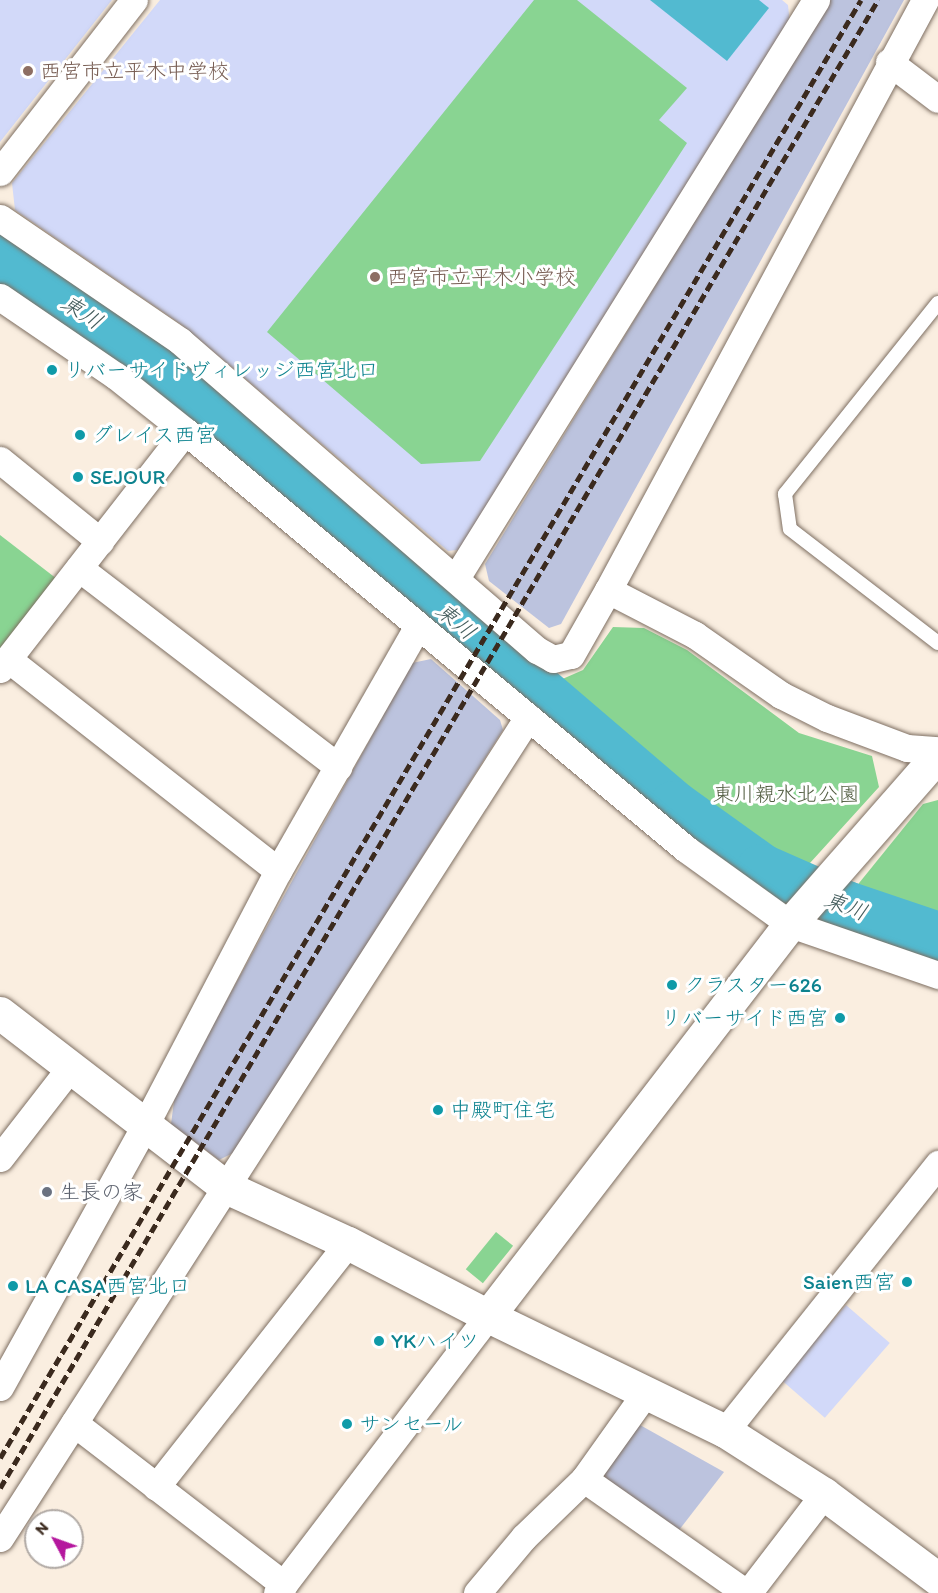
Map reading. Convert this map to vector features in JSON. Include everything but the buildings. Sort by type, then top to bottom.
[{"type":"street","points":[[0,172],[134,0]]},
{"type":"street","points":[[0,218],[180,341],[537,650],[553,659],[571,655],[925,0]]},
{"type":"street","points":[[456,578],[811,2]]},
{"type":"street","points":[[889,63],[938,99]]},
{"type":"street","points":[[0,297],[116,376],[185,431],[686,849],[796,916],[938,975]]},
{"type":"street","points":[[185,431],[4,664],[278,871]]},
{"type":"street","points":[[0,460],[100,540]]},
{"type":"street","points":[[79,568],[338,767]]},
{"type":"street","points":[[608,590],[695,635],[781,695],[827,718],[907,748],[938,750]]},
{"type":"street","points":[[0,1387],[144,1127],[278,871],[418,626]]},
{"type":"street","points":[[0,1538],[528,717]]},
{"type":"street","points":[[74,1423],[281,1589],[796,916],[938,755]]},
{"type":"street","points":[[0,1013],[144,1127],[226,1187],[348,1243],[488,1316],[725,1431],[824,1494],[938,1579]]},
{"type":"street","points":[[0,1158],[69,1069]]},
{"type":"street","points":[[725,1431],[938,1164]]},
{"type":"street","points":[[156,1487],[348,1243]]},
{"type":"street","points":[[477,1593],[524,1538],[584,1479],[646,1392]]},
{"type":"street","points":[[584,1479],[747,1593],[824,1494]]},
{"type":"lane","points":[[938,303],[785,494],[790,529],[938,643]]},
{"type":"shaded area","name":"西宮市立平木中学校","points":[[0,0],[112,0],[0,142]]},
{"type":"shaded area","name":"西宮市立平木小学校","points":[[160,0],[782,0],[788,5],[790,24],[466,549],[448,551],[182,325],[15,210],[12,183]]},
{"type":"shaded area","points":[[830,0],[904,0],[561,624],[549,628],[489,581],[485,564]]},
{"type":"shaded area","points":[[431,659],[500,720],[503,730],[235,1152],[219,1160],[171,1124],[175,1094],[412,663]]},
{"type":"shaded area","points":[[846,1305],[890,1343],[825,1418],[781,1380]]},
{"type":"shaded area","points":[[640,1425],[724,1472],[676,1534],[598,1477]]},
{"type":"green space","points":[[534,0],[577,0],[687,88],[659,120],[687,143],[480,461],[421,464],[267,332]]},
{"type":"green space","points":[[0,535],[57,579],[0,651]]},
{"type":"green space","name":"東川親水北公園","points":[[613,627],[644,628],[687,650],[799,733],[872,756],[879,787],[800,874],[768,858],[687,798],[551,684],[583,670]]},
{"type":"green space","points":[[938,800],[938,924],[851,893],[923,804]]},
{"type":"green space","points":[[496,1232],[513,1246],[483,1283],[466,1269]]},
{"type":"water","points":[[650,0],[759,0],[769,8],[727,61]]},
{"type":"waterway","name":"東川","points":[[0,260],[107,329],[198,400],[674,807],[762,870],[846,907],[938,938]]},
{"type":"railway","points":[[0,1458],[861,0]]},
{"type":"railway","points":[[0,1488],[878,0]]},
{"type":"place","name":"西宮市立平木中学校","points":[[28,71]]},
{"type":"place","name":"西宮市立平木小学校","points":[[375,277]]},
{"type":"place","name":"リバーサイドヴィレッジ西宮北口","points":[[52,370]]},
{"type":"place","name":"グレイス西宮","points":[[80,435]]},
{"type":"place","name":"SEJOUR","points":[[78,477]]},
{"type":"place","name":"クラスター626","points":[[672,985]]},
{"type":"place","name":"リバーサイド西宮","points":[[840,1018]]},
{"type":"place","name":"中殿町住宅","points":[[438,1110]]},
{"type":"place","name":"生長の家","points":[[47,1192]]},
{"type":"place","name":"Saien西宮","points":[[907,1282]]},
{"type":"place","name":"LA CASA西宮北口","points":[[13,1286]]},
{"type":"place","name":"YKハイツ","points":[[379,1341]]},
{"type":"place","name":"サンセール","points":[[347,1424]]}]
